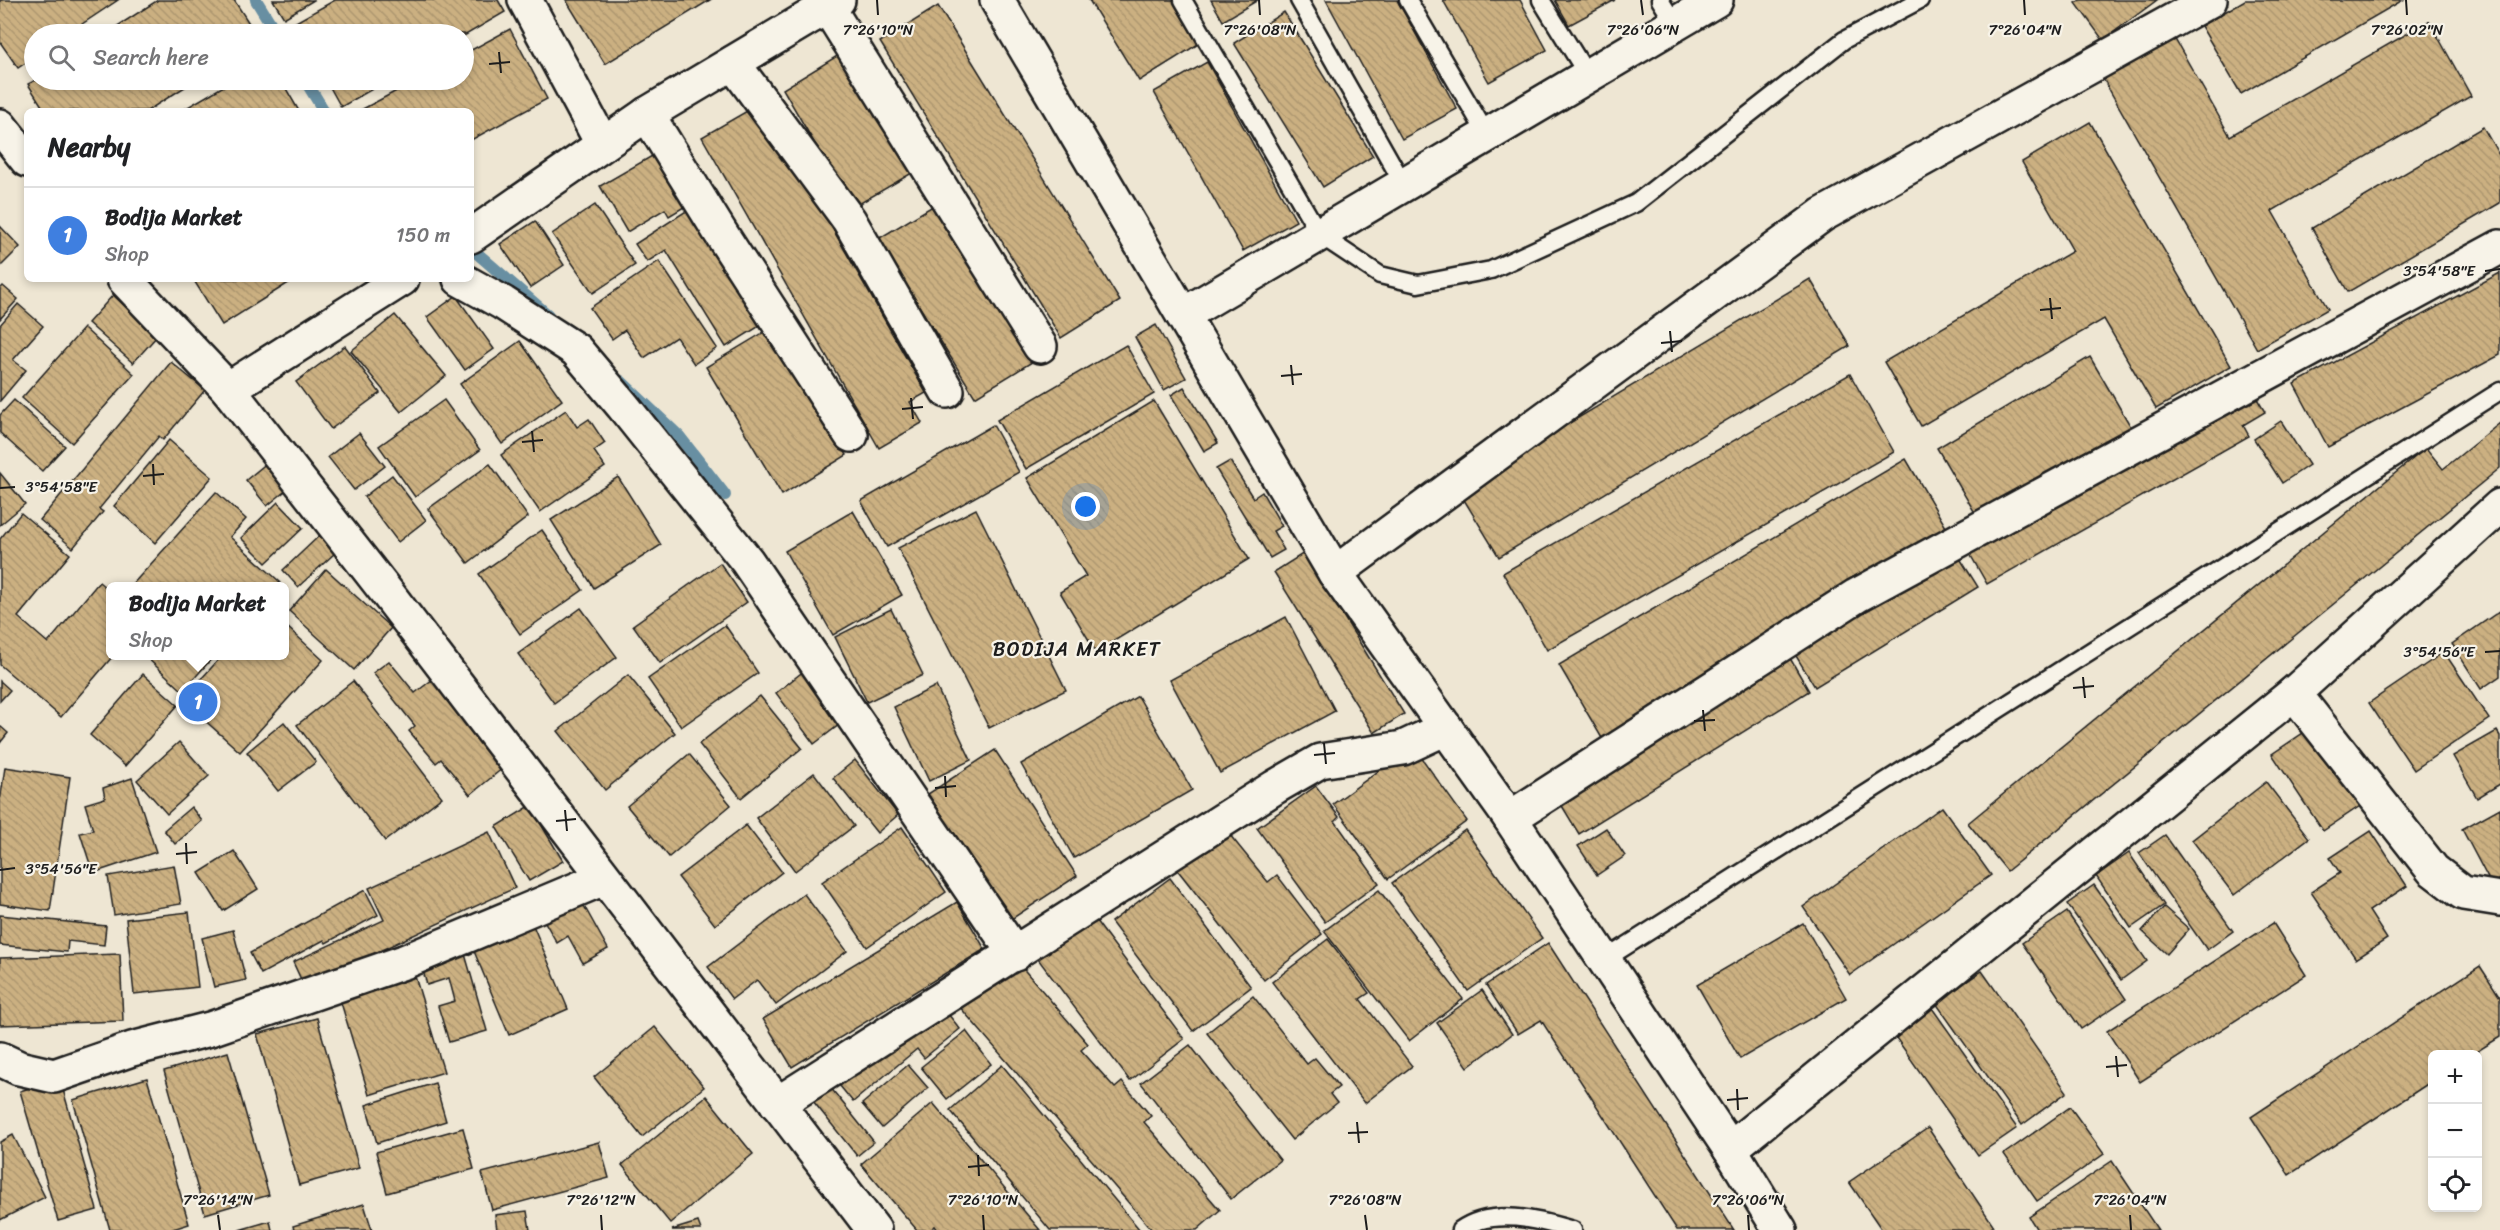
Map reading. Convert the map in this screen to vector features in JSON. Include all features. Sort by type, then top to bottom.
[{"type":"street","points":[[997,0],[1335,573],[1510,818],[1730,1149],[1780,1230]]},
{"type":"street","points":[[1183,315],[1588,76],[1667,12],[1716,0]]},
{"type":"street","points":[[1335,573],[1822,215],[2210,0]]},
{"type":"street","points":[[528,1],[602,143]]},
{"type":"street","points":[[477,232],[602,143],[832,3],[1040,346]]},
{"type":"street","points":[[733,63],[849,220],[947,392]]},
{"type":"street","points":[[647,114],[726,242],[851,435]]},
{"type":"street","points":[[0,126],[24,156]]},
{"type":"street","points":[[1510,818],[1857,596],[2500,247]]},
{"type":"street","points":[[127,282],[228,389],[874,1230]]},
{"type":"street","points":[[228,389],[397,282]]},
{"type":"street","points":[[465,282],[503,303],[576,350],[623,406],[747,561],[1015,954]]},
{"type":"street","points":[[1730,1149],[2294,693],[2500,506]]},
{"type":"street","points":[[2294,693],[2433,870],[2463,893],[2500,899]]},
{"type":"street","points":[[777,1104],[1275,787],[1320,761],[1402,748],[1446,728]]},
{"type":"street","points":[[0,1059],[19,1068],[54,1076],[132,1049],[210,1029],[404,962],[604,878]]},
{"type":"lane","points":[[1183,0],[1320,235],[1380,275],[1418,284],[1491,270],[1636,203],[1844,40],[1920,0]]},
{"type":"lane","points":[[1299,0],[1404,185]]},
{"type":"lane","points":[[1408,0],[1487,135]]},
{"type":"lane","points":[[1541,0],[1588,76]]},
{"type":"lane","points":[[1604,960],[2500,391]]},
{"type":"lane","points":[[1460,1230],[1477,1221],[1521,1218],[1573,1230]]},
{"type":"building","points":[[0,0],[118,0],[82,24],[24,24],[24,64],[18,68],[0,42]]},
{"type":"building","points":[[158,0],[234,0],[250,24],[121,24]]},
{"type":"building","points":[[273,0],[314,0],[284,18]]},
{"type":"building","points":[[335,0],[498,0],[505,12],[474,30],[474,24],[294,23]]},
{"type":"building","points":[[566,0],[710,0],[605,64]]},
{"type":"building","points":[[1089,0],[1173,0],[1200,43],[1139,81]]},
{"type":"building","points":[[1211,0],[1258,0],[1223,21]]},
{"type":"building","points":[[1326,0],[1397,0],[1457,109],[1402,139]]},
{"type":"building","points":[[1443,0],[1520,0],[1547,50],[1489,82]]},
{"type":"building","points":[[1555,0],[1615,0],[1569,25]]},
{"type":"building","points":[[2080,0],[2157,0],[2103,40],[2076,3]]},
{"type":"building","points":[[2245,0],[2403,0],[2241,94],[2201,26]]},
{"type":"building","points":[[938,6],[1120,301],[1061,338],[880,42]]},
{"type":"building","points":[[1284,12],[1373,156],[1323,187],[1234,43]]},
{"type":"building","points":[[2429,21],[2471,96],[2272,211],[2328,309],[2257,349],[2101,75],[2172,34],[2230,136]]},
{"type":"building","points":[[510,29],[547,99],[474,138],[474,108],[365,108],[398,90],[474,90],[474,49]]},
{"type":"building","points":[[842,53],[912,173],[852,208],[783,89]]},
{"type":"building","points":[[1207,62],[1296,221],[1243,251],[1154,92]]},
{"type":"building","points":[[32,90],[180,90],[152,108],[43,108]]},
{"type":"building","points":[[217,90],[287,90],[297,108],[186,108]]},
{"type":"building","points":[[332,90],[371,90],[341,107]]},
{"type":"building","points":[[761,103],[926,393],[910,402],[922,423],[879,448],[702,137]]},
{"type":"building","points":[[2090,122],[2231,366],[2156,409],[2104,319],[1921,426],[1884,362],[2073,251],[2022,162]]},
{"type":"building","points":[[2483,127],[2500,157],[2500,203],[2348,292],[2312,228]]},
{"type":"building","points":[[659,152],[689,204],[669,216],[665,209],[627,232],[600,186]]},
{"type":"building","points":[[936,204],[1032,362],[975,397],[878,239]]},
{"type":"building","points":[[595,205],[635,265],[593,293],[552,234]]},
{"type":"building","points":[[694,206],[766,322],[726,347],[666,250],[647,262],[635,244]]},
{"type":"building","points":[[535,221],[564,265],[530,288],[500,244]]},
{"type":"building","points":[[0,226],[20,247],[0,267]]},
{"type":"building","points":[[659,261],[717,348],[694,364],[676,337],[644,358],[625,330],[612,339],[590,308]]},
{"type":"building","points":[[2500,273],[2500,355],[2328,447],[2294,384]]},
{"type":"building","points":[[1810,279],[1850,346],[1499,557],[1458,490]]},
{"type":"building","points":[[195,282],[290,282],[222,325]]},
{"type":"building","points":[[3,286],[18,299],[0,319],[0,289]]},
{"type":"building","points":[[113,295],[157,336],[133,363],[88,323]]},
{"type":"building","points":[[456,296],[494,349],[465,370],[427,317]]},
{"type":"building","points":[[18,304],[43,326],[13,360],[26,370],[0,401],[0,325]]},
{"type":"building","points":[[395,315],[446,376],[401,412],[351,351]]},
{"type":"building","points":[[1156,325],[1186,378],[1164,390],[1135,337]]},
{"type":"building","points":[[84,328],[134,374],[72,443],[22,398]]},
{"type":"building","points":[[771,328],[847,455],[782,495],[706,367]]},
{"type":"building","points":[[520,341],[562,400],[502,444],[460,384]]},
{"type":"building","points":[[1126,345],[1154,394],[1026,469],[997,420]]},
{"type":"building","points":[[345,346],[380,393],[331,429],[296,382]]},
{"type":"building","points":[[2090,357],[2131,427],[1978,518],[1937,448]]},
{"type":"building","points":[[171,362],[205,390],[163,440],[159,436],[99,509],[103,512],[73,548],[40,520]]},
{"type":"building","points":[[1850,374],[1894,452],[1547,650],[1503,573]]},
{"type":"building","points":[[1184,387],[1218,443],[1204,451],[1171,395]]},
{"type":"building","points":[[2250,387],[2265,412],[2243,425],[2249,436],[1987,584],[1966,547]]},
{"type":"building","points":[[14,400],[65,446],[42,471],[0,433],[0,415]]},
{"type":"building","points":[[444,400],[480,450],[415,497],[379,446]]},
{"type":"building","points":[[1154,401],[1249,559],[1096,652],[1060,592],[1086,576],[1027,478]]},
{"type":"building","points":[[566,410],[577,427],[589,419],[605,443],[594,451],[605,467],[540,512],[501,455]]},
{"type":"building","points":[[2281,421],[2309,465],[2282,483],[2254,439]]},
{"type":"building","points":[[2500,423],[2500,468],[2007,871],[1968,823],[2426,448],[2443,469]]},
{"type":"building","points":[[993,425],[1019,472],[887,547],[861,501]]},
{"type":"building","points":[[359,433],[385,466],[354,490],[328,457]]},
{"type":"building","points":[[169,440],[212,477],[155,543],[114,506]]},
{"type":"building","points":[[1906,459],[1950,534],[1603,740],[1559,665]]},
{"type":"building","points":[[1230,461],[1253,498],[1262,492],[1282,526],[1273,531],[1284,550],[1270,558],[1216,469]]},
{"type":"building","points":[[268,462],[289,488],[267,506],[246,480]]},
{"type":"building","points":[[490,464],[528,517],[468,563],[428,509]]},
{"type":"building","points":[[0,473],[25,504],[0,525]]},
{"type":"building","points":[[392,475],[426,520],[398,542],[364,497]]},
{"type":"building","points":[[618,477],[661,545],[594,588],[551,520]]},
{"type":"building","points":[[216,492],[246,519],[230,537],[280,582],[135,582]]},
{"type":"building","points":[[278,502],[303,528],[266,563],[241,538]]},
{"type":"building","points":[[976,509],[1066,690],[989,728],[898,548]]},
{"type":"building","points":[[853,511],[902,595],[833,635],[785,551]]},
{"type":"building","points":[[21,513],[70,554],[18,617],[48,643],[99,582],[106,588],[106,660],[110,660],[61,717],[0,665],[0,539]]},
{"type":"building","points":[[542,530],[583,590],[520,634],[479,574]]},
{"type":"building","points":[[319,536],[335,553],[298,587],[283,570]]},
{"type":"building","points":[[1956,552],[1978,587],[1815,687],[1793,651]]},
{"type":"building","points":[[1304,553],[1404,714],[1374,733],[1274,572]]},
{"type":"building","points":[[720,563],[747,602],[660,663],[633,625]]},
{"type":"building","points":[[326,569],[391,628],[354,670],[289,611]]},
{"type":"building","points":[[581,608],[617,657],[554,703],[518,654]]},
{"type":"building","points":[[891,609],[923,675],[867,702],[835,637]]},
{"type":"building","points":[[2500,611],[2500,676],[2481,689],[2452,644]]},
{"type":"building","points":[[1286,617],[1335,711],[1220,773],[1170,680]]},
{"type":"building","points":[[725,625],[758,673],[681,727],[648,679]]},
{"type":"building","points":[[289,629],[323,660],[240,752],[182,700],[218,660],[289,660]]},
{"type":"building","points":[[2444,652],[2489,719],[2414,770],[2369,703]]},
{"type":"building","points":[[1787,653],[1809,691],[1579,834],[1556,796]]},
{"type":"building","points":[[149,660],[210,660],[183,691]]},
{"type":"building","points":[[389,661],[415,693],[433,679],[503,768],[470,795],[441,759],[436,763],[409,731],[415,726],[373,673]]},
{"type":"building","points":[[805,670],[844,721],[814,744],[776,693]]},
{"type":"building","points":[[143,674],[178,705],[125,766],[90,735]]},
{"type":"building","points":[[628,675],[675,733],[605,790],[558,731]]},
{"type":"building","points":[[0,681],[10,690],[0,701]]},
{"type":"building","points":[[353,681],[442,797],[385,841],[297,725]]},
{"type":"building","points":[[936,686],[971,760],[929,781],[894,707]]},
{"type":"building","points":[[760,696],[802,748],[741,798],[699,744]]},
{"type":"building","points":[[1138,696],[1192,790],[1074,858],[1021,764]]},
{"type":"building","points":[[284,722],[316,762],[278,791],[247,752]]},
{"type":"building","points":[[0,726],[8,733],[0,743]]},
{"type":"building","points":[[2309,729],[2360,806],[2323,831],[2272,754]]},
{"type":"building","points":[[2497,731],[2500,736],[2500,784],[2477,798],[2453,756]]},
{"type":"building","points":[[179,742],[209,776],[167,814],[137,780]]},
{"type":"building","points":[[1413,746],[1467,821],[1388,879],[1333,804]]},
{"type":"building","points":[[995,750],[1077,876],[1010,920],[928,794]]},
{"type":"building","points":[[689,754],[731,805],[669,857],[627,806]]},
{"type":"building","points":[[855,760],[898,815],[877,833],[833,778]]},
{"type":"building","points":[[5,767],[70,777],[50,911],[0,904],[0,802]]},
{"type":"building","points":[[814,773],[854,826],[795,871],[756,818]]},
{"type":"building","points":[[132,778],[156,852],[93,873],[80,833],[93,830],[85,804],[105,798],[103,788]]},
{"type":"building","points":[[2266,782],[2309,838],[2234,895],[2192,840]]},
{"type":"building","points":[[1316,786],[1339,817],[1335,821],[1379,883],[1325,922],[1257,828]]},
{"type":"building","points":[[530,806],[563,861],[529,881],[496,827]]},
{"type":"building","points":[[191,807],[202,821],[175,844],[164,830]]},
{"type":"building","points":[[1942,807],[1991,875],[1850,975],[1803,907]]},
{"type":"building","points":[[2500,808],[2500,879],[2491,884],[2462,829]]},
{"type":"building","points":[[746,825],[782,872],[715,925],[678,877]]},
{"type":"building","points":[[902,827],[946,892],[867,947],[822,882]]},
{"type":"building","points":[[1606,828],[1625,856],[1597,875],[1578,846]]},
{"type":"building","points":[[1225,829],[1268,882],[1277,875],[1322,934],[1264,980],[1176,868]]},
{"type":"building","points":[[1465,830],[1542,938],[1468,991],[1392,883]]},
{"type":"building","points":[[2371,831],[2407,886],[2369,911],[2387,939],[2356,959],[2311,892],[2340,873],[2330,858]]},
{"type":"building","points":[[489,832],[515,888],[304,986],[293,962],[384,920],[369,888]]},
{"type":"building","points":[[2165,835],[2233,931],[2207,950],[2139,853]]},
{"type":"building","points":[[234,851],[258,889],[223,911],[199,873]]},
{"type":"building","points":[[2129,853],[2164,905],[2131,928],[2096,876]]},
{"type":"building","points":[[174,865],[181,904],[114,915],[108,876]]},
{"type":"building","points":[[1170,878],[1251,987],[1193,1031],[1111,922]]},
{"type":"building","points":[[2094,885],[2147,961],[2121,980],[2067,904]]},
{"type":"building","points":[[365,890],[378,915],[326,943],[324,940],[261,974],[250,953]]},
{"type":"building","points":[[1379,890],[1463,999],[1409,1041],[1324,931]]},
{"type":"building","points":[[804,894],[847,951],[776,1005],[757,980],[732,999],[708,967]]},
{"type":"building","points":[[578,895],[608,949],[583,963],[568,936],[557,943],[541,915]]},
{"type":"building","points":[[957,902],[985,949],[792,1067],[763,1019]]},
{"type":"building","points":[[2164,907],[2189,929],[2167,954],[2142,931]]},
{"type":"building","points":[[189,912],[198,987],[134,994],[126,919]]},
{"type":"building","points":[[2067,912],[2126,999],[2081,1029],[2022,943]]},
{"type":"building","points":[[0,915],[106,926],[104,945],[68,941],[67,952],[0,945]]},
{"type":"building","points":[[1093,917],[1184,1039],[1130,1081],[1038,959]]},
{"type":"building","points":[[530,918],[568,1009],[509,1035],[471,944]]},
{"type":"building","points":[[1803,923],[1846,998],[1740,1059],[1697,985]]},
{"type":"building","points":[[2273,923],[2306,975],[2140,1082],[2107,1031]]},
{"type":"building","points":[[233,930],[246,980],[214,987],[202,938]]},
{"type":"building","points":[[1328,939],[1369,993],[1360,999],[1412,1066],[1365,1103],[1272,982]]},
{"type":"building","points":[[1548,943],[1734,1230],[1677,1230],[1541,1020],[1518,1034],[1486,985]]},
{"type":"building","points":[[463,947],[487,1031],[449,1042],[438,1006],[455,1001],[449,978],[427,985],[420,960]]},
{"type":"building","points":[[120,954],[123,1021],[0,1025],[0,958]]},
{"type":"building","points":[[1014,958],[1088,1044],[1081,1050],[1115,1088],[1122,1082],[1151,1116],[1144,1122],[1220,1210],[1197,1230],[1152,1230],[959,1006]]},
{"type":"building","points":[[2480,966],[2500,997],[2500,1037],[2479,1050],[2428,1050],[2428,1084],[2289,1175],[2251,1117]]},
{"type":"building","points":[[1982,971],[2067,1092],[2022,1125],[1936,1003]]},
{"type":"building","points":[[414,973],[444,1072],[369,1095],[339,996]]},
{"type":"building","points":[[1482,990],[1512,1034],[1468,1067],[1437,1023]]},
{"type":"building","points":[[1253,996],[1307,1064],[1315,1058],[1339,1087],[1330,1094],[1337,1103],[1292,1140],[1207,1033]]},
{"type":"building","points":[[940,1004],[960,1029],[924,1058],[917,1049],[853,1102],[840,1086]]},
{"type":"building","points":[[1932,1008],[2017,1128],[1978,1155],[1894,1035]]},
{"type":"building","points":[[317,1018],[359,1168],[299,1185],[257,1034]]},
{"type":"building","points":[[655,1027],[704,1087],[642,1137],[594,1077]]},
{"type":"building","points":[[966,1031],[991,1064],[947,1099],[921,1067]]},
{"type":"building","points":[[1190,1045],[1280,1160],[1231,1199],[1141,1083]]},
{"type":"building","points":[[228,1052],[269,1195],[205,1214],[164,1071]]},
{"type":"building","points":[[908,1065],[928,1088],[882,1128],[862,1104]]},
{"type":"building","points":[[1002,1065],[1140,1230],[1050,1230],[950,1110]]},
{"type":"building","points":[[147,1078],[189,1224],[170,1230],[110,1230],[73,1100]]},
{"type":"building","points":[[60,1079],[97,1210],[58,1221],[20,1091]]},
{"type":"building","points":[[435,1083],[446,1121],[377,1143],[366,1105]]},
{"type":"building","points":[[830,1087],[874,1142],[857,1156],[813,1101]]},
{"type":"building","points":[[706,1096],[753,1154],[670,1223],[622,1165]]},
{"type":"building","points":[[933,1103],[1040,1230],[938,1230],[935,1226],[931,1230],[917,1230],[861,1164]]},
{"type":"building","points":[[2070,1107],[2104,1154],[2037,1201],[2004,1154]]},
{"type":"building","points":[[463,1128],[474,1169],[387,1193],[376,1152]]},
{"type":"building","points":[[1928,1128],[1994,1226],[1988,1230],[1882,1230],[1849,1182]]},
{"type":"building","points":[[13,1135],[45,1197],[0,1220],[0,1142]]},
{"type":"building","points":[[599,1142],[609,1178],[492,1210],[482,1173]]},
{"type":"building","points":[[2112,1161],[2158,1230],[2037,1230],[2029,1217]]},
{"type":"building","points":[[364,1204],[372,1230],[294,1230],[293,1226]]},
{"type":"building","points":[[527,1211],[530,1230],[497,1230],[495,1215]]},
{"type":"building","points":[[270,1221],[272,1230],[239,1230]]},
{"type":"building","points":[[698,1222],[701,1230],[672,1230]]},
{"type":"waterway","points":[[256,0],[271,24]]},
{"type":"waterway","points":[[311,90],[322,108]]},
{"type":"waterway","points":[[474,251],[548,315]]},
{"type":"waterway","points":[[621,381],[679,436],[725,495]]},
{"type":"place","name":"Bodija Market","points":[[198,702]]},
{"type":"district","name":"BODIJA MARKET","points":[[1077,649]]}]
